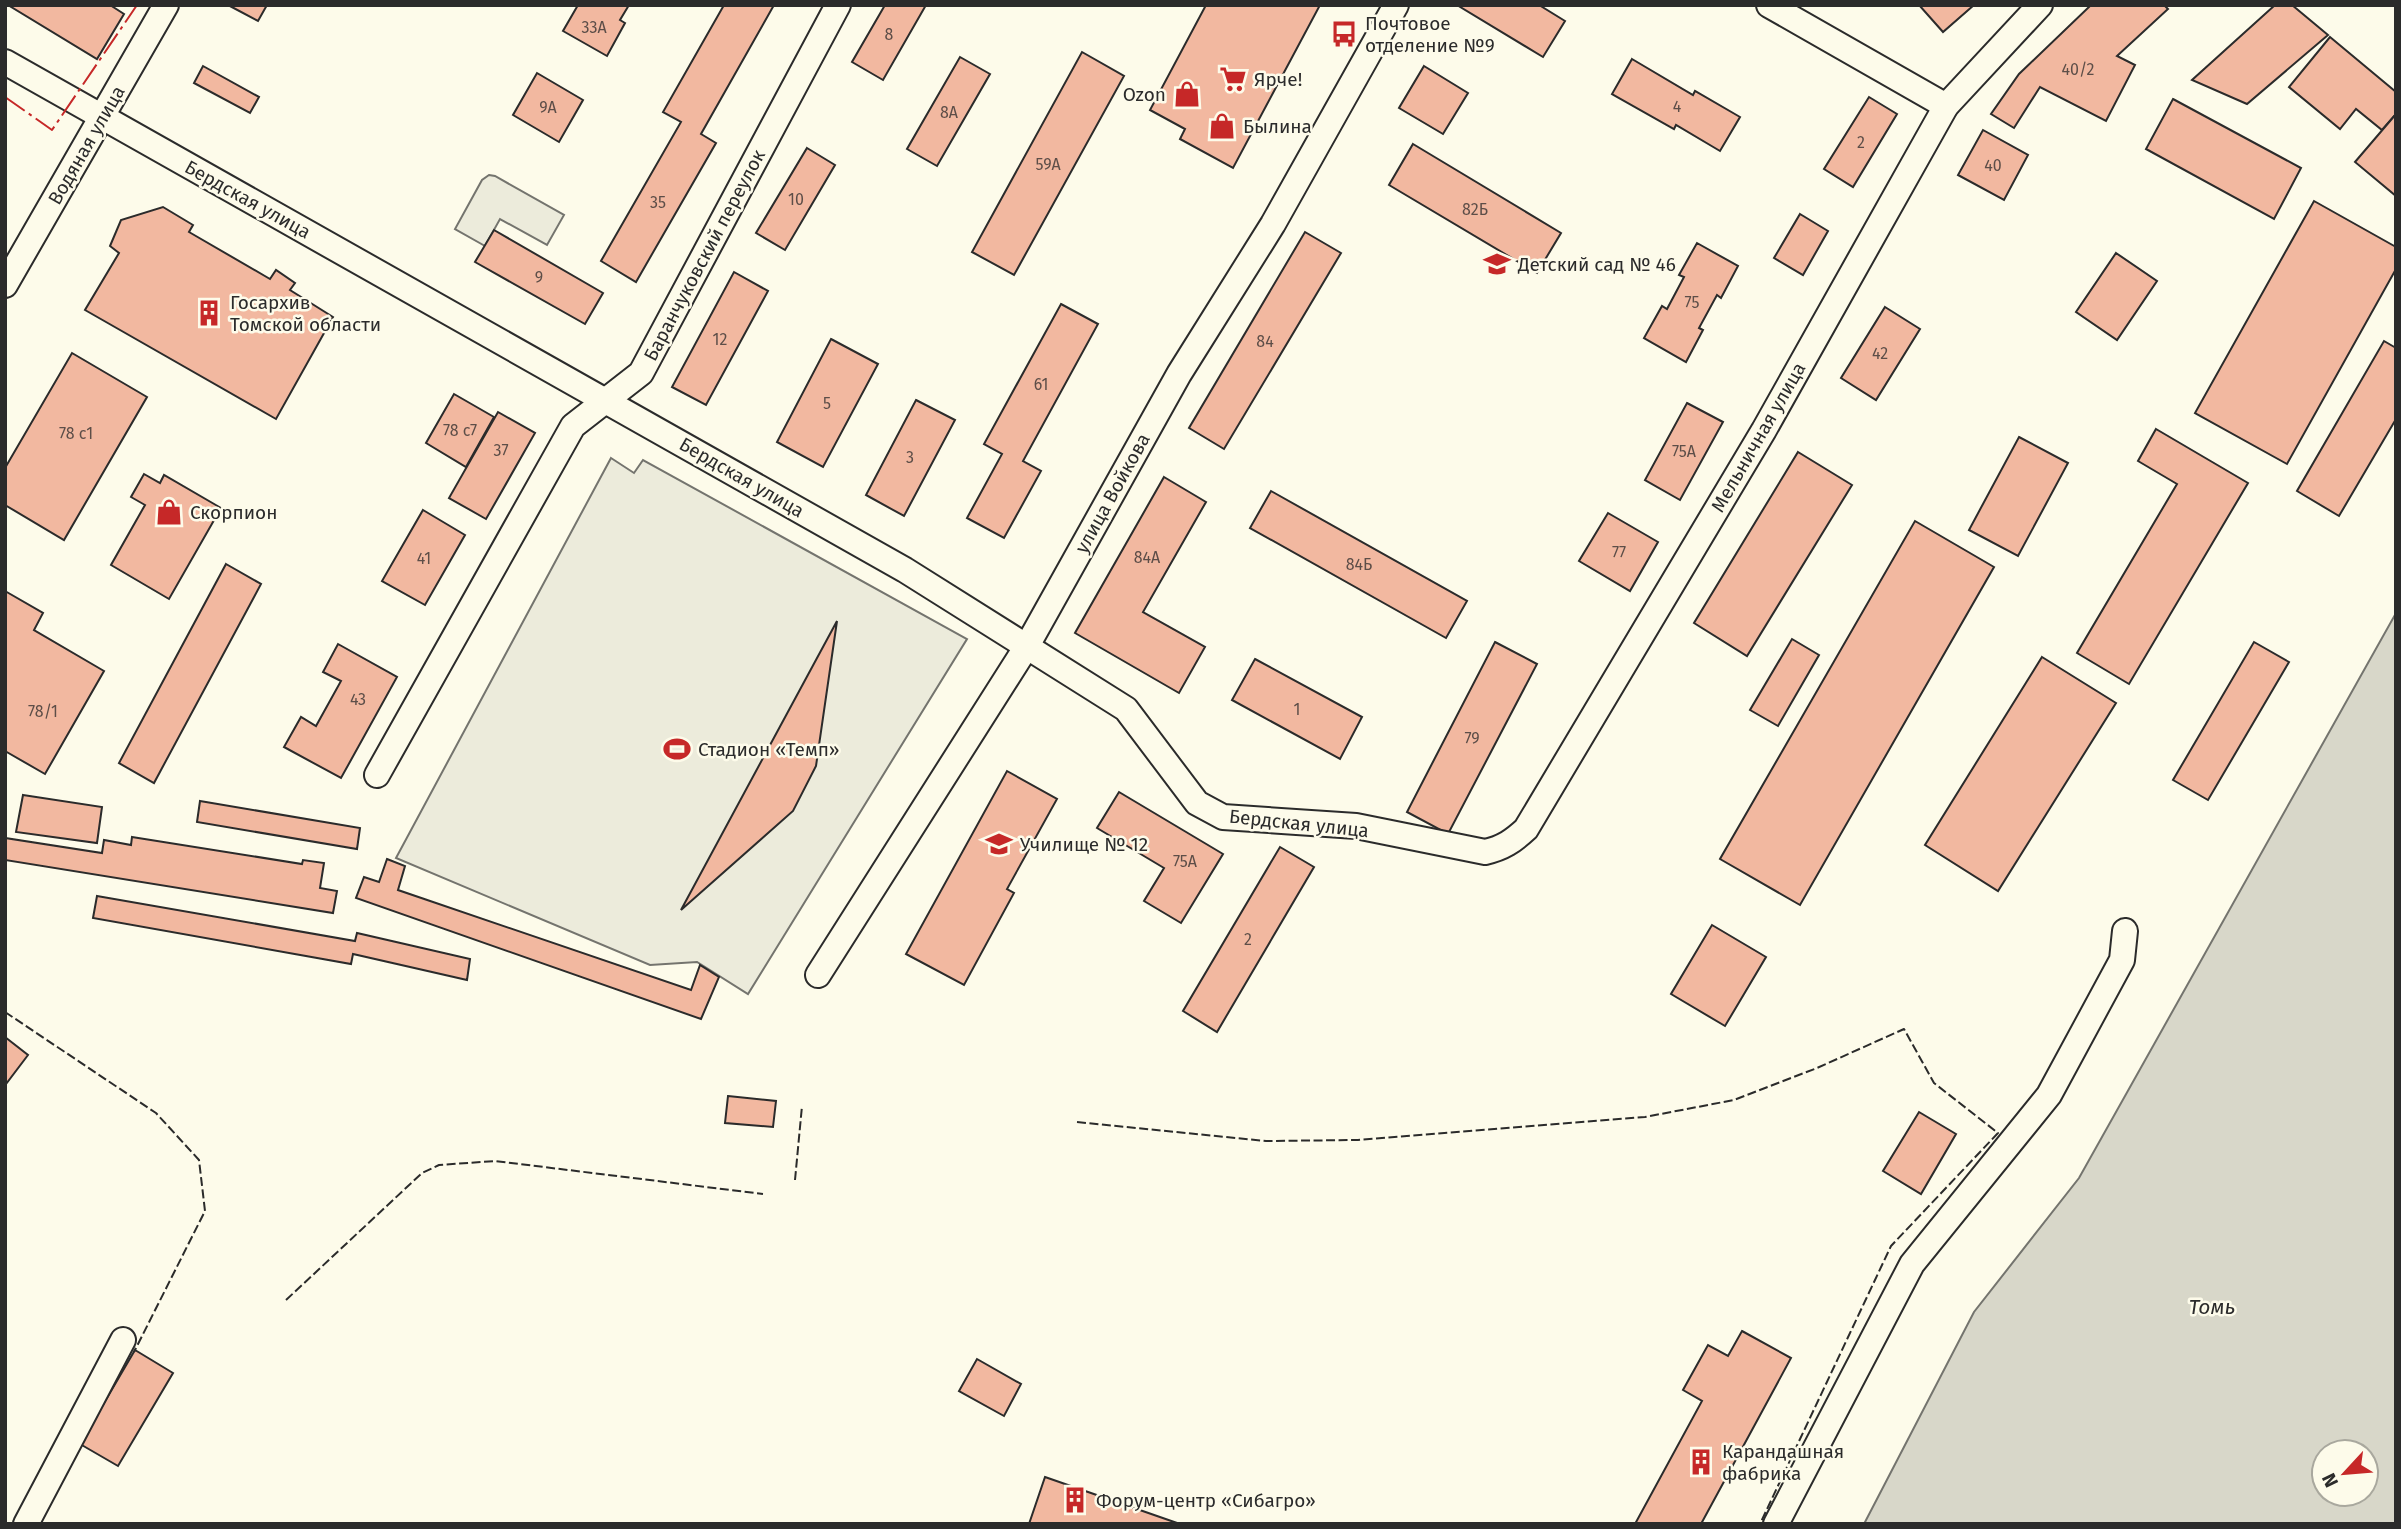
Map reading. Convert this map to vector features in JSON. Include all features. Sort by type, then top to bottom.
[{"type":"street","name":"Водяная улица","points":[[5,285],[166,5]]},
{"type":"street","name":"Баранчуковский переулок","points":[[377,775],[573,426],[641,373],[838,5]]},
{"type":"street","name":"улица Войкова","points":[[818,975],[1027,646],[1179,374],[1273,224],[1396,5]]},
{"type":"street","points":[[1769,5],[1946,106]]},
{"type":"street","name":"Мельничная улица","points":[[1471,850],[1485,852],[1500,848],[1526,829],[1764,430],[1946,106],[2040,5]]},
{"type":"street","name":"Бердская улица","points":[[5,62],[905,570],[1126,709],[1197,803],[1223,817],[1356,826],[1471,850]]},
{"type":"street","points":[[1776,1524],[1912,1264],[2049,1095],[2122,960],[2125,931]]},
{"type":"street","points":[[26,1524],[123,1340]]},
{"type":"shaded area","points":[[489,175],[564,215],[547,245],[500,219],[485,246],[455,229],[482,180]]},
{"type":"shaded area","name":"Стадион «Темп»","points":[[611,458],[634,473],[643,460],[967,639],[748,994],[697,962],[650,965],[396,858]]},
{"type":"water","name":"Томь","points":[[2396,613],[2396,1524],[1864,1524],[1974,1312],[2079,1178]]},
{"type":"building","points":[[8,5],[110,5],[124,14],[97,59]]},
{"type":"building","points":[[228,5],[267,5],[258,21]]},
{"type":"building","points":[[578,5],[629,5],[620,20],[625,23],[607,56],[563,31]]},
{"type":"building","points":[[724,5],[774,5],[701,134],[716,143],[636,282],[601,261],[681,122],[663,112]]},
{"type":"building","points":[[885,5],[926,5],[883,80],[852,62]]},
{"type":"building","points":[[1206,5],[1320,5],[1233,168],[1180,139],[1185,129],[1150,110]]},
{"type":"building","points":[[1457,5],[1539,5],[1565,21],[1543,57]]},
{"type":"building","points":[[1919,5],[1974,5],[1943,32]]},
{"type":"building","points":[[2091,5],[2164,5],[2168,9],[2117,56],[2135,65],[2106,121],[2040,87],[2014,128],[1991,114],[2019,74]]},
{"type":"building","points":[[2275,5],[2292,5],[2328,35],[2247,104],[2192,80]]},
{"type":"building","points":[[2330,37],[2396,92],[2396,114],[2382,130],[2356,109],[2340,129],[2289,87]]},
{"type":"building","points":[[1082,52],[1124,76],[1014,275],[972,252]]},
{"type":"building","points":[[960,57],[990,74],[937,166],[907,149]]},
{"type":"building","points":[[1632,59],[1693,95],[1695,91],[1740,117],[1720,151],[1676,125],[1674,129],[1612,94]]},
{"type":"building","points":[[203,66],[259,97],[250,113],[194,83]]},
{"type":"building","points":[[1424,66],[1468,93],[1443,134],[1399,108]]},
{"type":"building","points":[[537,73],[583,100],[559,142],[513,115]]},
{"type":"building","points":[[1869,97],[1897,114],[1853,187],[1824,169]]},
{"type":"building","points":[[2173,99],[2301,168],[2274,219],[2146,149]]},
{"type":"building","points":[[2396,114],[2396,196],[2355,162]]},
{"type":"building","points":[[1983,130],[2028,155],[2004,200],[1958,175]]},
{"type":"building","points":[[1413,144],[1561,233],[1537,273],[1389,185]]},
{"type":"building","points":[[807,148],[835,165],[785,250],[756,233]]},
{"type":"building","points":[[2314,201],[2396,247],[2396,269],[2287,464],[2195,413]]},
{"type":"building","name":"Госархив Томской области","points":[[163,207],[193,225],[189,232],[270,279],[276,270],[295,283],[290,290],[333,317],[276,419],[85,310],[119,253],[110,246],[121,220]]},
{"type":"building","points":[[1800,214],[1828,231],[1803,275],[1774,258]]},
{"type":"building","points":[[494,230],[603,293],[585,324],[475,262]]},
{"type":"building","points":[[1305,232],[1341,253],[1224,449],[1189,428]]},
{"type":"building","points":[[1697,243],[1738,266],[1721,298],[1717,295],[1699,328],[1703,330],[1686,362],[1644,338],[1662,306],[1667,309],[1684,277],[1679,275]]},
{"type":"building","points":[[2116,253],[2157,281],[2117,340],[2076,312]]},
{"type":"building","points":[[734,272],[768,291],[706,405],[672,387]]},
{"type":"building","points":[[1061,304],[1098,324],[1023,461],[1041,471],[1004,538],[967,518],[1002,454],[984,444]]},
{"type":"building","points":[[1885,307],[1920,329],[1876,400],[1841,378]]},
{"type":"building","points":[[831,339],[878,364],[823,467],[777,442]]},
{"type":"building","points":[[2384,341],[2396,348],[2396,419],[2339,516],[2297,491]]},
{"type":"building","points":[[72,353],[147,397],[64,540],[5,505],[5,468]]},
{"type":"building","points":[[454,394],[494,417],[466,467],[426,443]]},
{"type":"building","points":[[916,400],[955,420],[904,516],[866,495]]},
{"type":"building","points":[[1687,403],[1723,422],[1680,500],[1645,480]]},
{"type":"building","points":[[498,412],[535,433],[486,519],[449,498]]},
{"type":"building","points":[[2156,429],[2248,483],[2129,684],[2077,653],[2177,484],[2138,461]]},
{"type":"building","points":[[2019,437],[2068,463],[2018,556],[1969,530]]},
{"type":"building","points":[[1798,452],[1852,485],[1747,656],[1694,623]]},
{"type":"building","points":[[144,474],[160,483],[164,475],[221,508],[169,599],[111,565],[145,505],[131,497]]},
{"type":"building","points":[[1164,477],[1206,502],[1143,612],[1205,647],[1179,693],[1075,633]]},
{"type":"building","points":[[1271,491],[1467,601],[1446,638],[1250,528]]},
{"type":"building","points":[[423,510],[465,535],[425,605],[382,581]]},
{"type":"building","points":[[1608,513],[1658,542],[1630,591],[1579,561]]},
{"type":"building","points":[[1915,521],[1994,567],[1800,905],[1720,859]]},
{"type":"building","points":[[226,564],[261,584],[154,783],[119,763]]},
{"type":"building","points":[[5,591],[43,613],[34,630],[104,671],[45,774],[5,751]]},
{"type":"building","points":[[837,621],[816,766],[793,811],[681,910]]},
{"type":"building","points":[[1792,639],[1819,655],[1778,726],[1750,710]]},
{"type":"building","points":[[1495,642],[1537,664],[1448,834],[1407,812]]},
{"type":"building","points":[[2254,642],[2289,662],[2208,800],[2173,780]]},
{"type":"building","points":[[338,644],[397,677],[341,778],[284,747],[301,717],[316,726],[341,681],[323,672]]},
{"type":"building","points":[[2042,657],[2116,703],[1998,891],[1925,845]]},
{"type":"building","points":[[1255,659],[1362,717],[1340,759],[1232,700]]},
{"type":"building","name":"Училище № 12","points":[[1007,771],[1057,799],[1007,889],[1014,893],[964,985],[906,954]]},
{"type":"building","points":[[1119,792],[1223,854],[1181,923],[1144,901],[1164,868],[1097,828]]},
{"type":"building","points":[[23,795],[102,807],[97,843],[16,832]]},
{"type":"building","points":[[200,801],[360,828],[357,849],[197,822]]},
{"type":"building","points":[[132,837],[302,864],[303,860],[324,863],[320,888],[337,891],[333,913],[5,860],[5,838],[102,853],[104,840],[131,845]]},
{"type":"building","points":[[1280,847],[1314,867],[1217,1032],[1183,1011]]},
{"type":"building","points":[[387,859],[405,866],[398,890],[691,990],[700,965],[719,977],[701,1019],[356,898],[364,877],[379,882]]},
{"type":"building","points":[[97,896],[355,941],[357,933],[470,959],[467,980],[353,954],[351,964],[93,918]]},
{"type":"building","points":[[1712,925],[1766,957],[1725,1026],[1671,994]]},
{"type":"building","points":[[5,1037],[28,1055],[6,1084],[5,1084]]},
{"type":"building","points":[[728,1096],[776,1101],[773,1127],[725,1123]]},
{"type":"building","points":[[1919,1112],[1956,1134],[1921,1194],[1883,1171]]},
{"type":"building","name":"Карандашная фабрика","points":[[1742,1331],[1791,1358],[1701,1524],[1635,1524],[1702,1401],[1683,1390],[1708,1345],[1728,1356]]},
{"type":"building","points":[[135,1350],[173,1373],[118,1466],[80,1444]]},
{"type":"building","points":[[977,1359],[1021,1384],[1004,1416],[959,1391]]},
{"type":"building","name":"Форум-центр «Сибагро»","points":[[1045,1477],[1180,1524],[1029,1524]]},
{"type":"fence","points":[[5,1012],[156,1113],[199,1160],[205,1211],[134,1352]]},
{"type":"fence","points":[[1077,1122],[1266,1141],[1358,1140],[1645,1117],[1734,1100],[1817,1068],[1904,1029],[1934,1083],[1998,1133],[1891,1246],[1760,1524]]},
{"type":"fence","points":[[795,1180],[802,1106]]},
{"type":"fence","points":[[286,1300],[422,1173],[439,1165],[495,1161],[763,1194]]},
{"type":"power","points":[[5,97],[52,130],[137,5]]},
{"type":"place","name":"Почтовое отделение №9","points":[[1344,34]]},
{"type":"place","name":"Ярче!","points":[[1233,79]]},
{"type":"place","name":"Ozon","points":[[1187,94]]},
{"type":"place","name":"Былина","points":[[1222,126]]},
{"type":"place","name":"Детский сад № 46","points":[[1497,264]]},
{"type":"place","name":"Госархив Томской области","points":[[209,313]]},
{"type":"place","name":"Скорпион","points":[[169,512]]},
{"type":"place","name":"Стадион «Темп»","points":[[677,749]]},
{"type":"place","name":"Училище № 12","points":[[999,844]]},
{"type":"place","name":"Карандашная фабрика","points":[[1701,1462]]},
{"type":"place","name":"Форум-центр «Сибагро»","points":[[1075,1500]]}]
